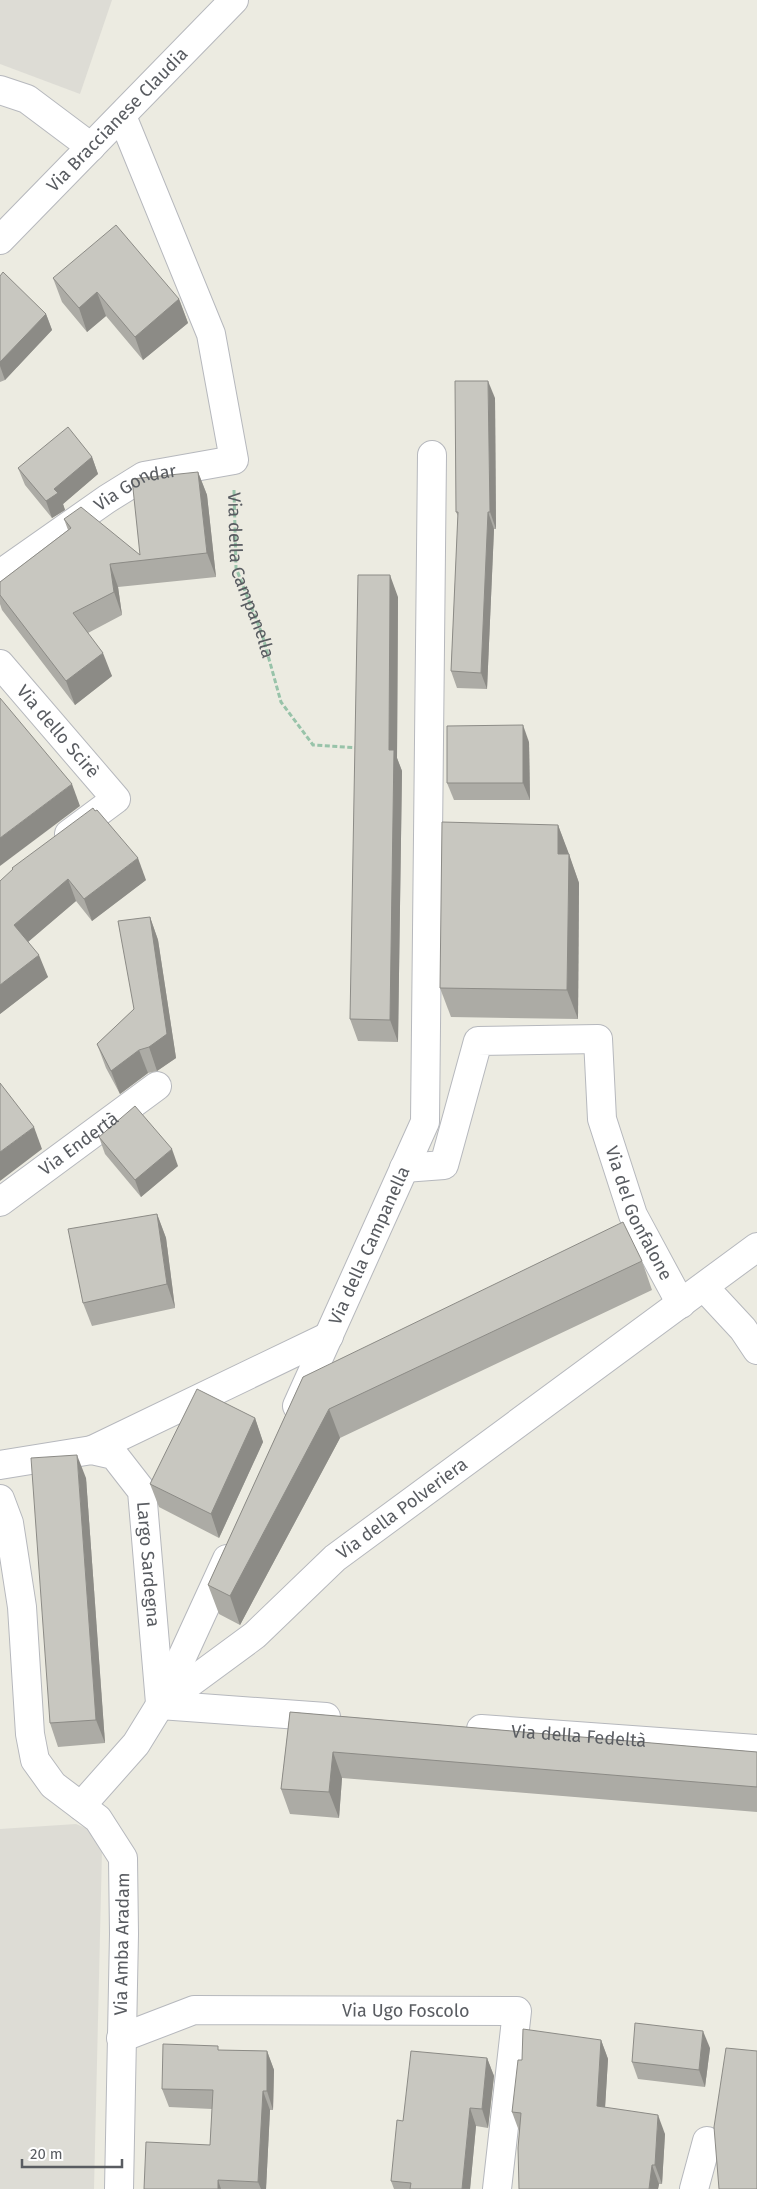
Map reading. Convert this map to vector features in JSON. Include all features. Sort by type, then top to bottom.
[{"type":"street","name":"Via Braccianese Claudia","points":[[0,240],[234,0]]},
{"type":"street","points":[[0,90],[27,99],[91,147]]},
{"type":"street","points":[[122,116],[211,334],[234,460]]},
{"type":"street","name":"Via della Campanella","points":[[288,1426],[425,1122],[432,455]]},
{"type":"street","name":"Via Gondar","points":[[0,574],[91,510],[144,476],[234,460]]},
{"type":"street","name":"Via dello Scirè","points":[[0,664],[116,799],[46,852]]},
{"type":"street","name":"Via del Gonfalone","points":[[404,1168],[444,1165],[478,1041],[598,1039],[602,1119],[633,1215],[681,1304]]},
{"type":"street","name":"Via Endertà","points":[[0,1202],[157,1086]]},
{"type":"street","name":"Via della Polveriera","points":[[81,1806],[136,1744],[160,1705],[255,1635],[335,1558],[757,1247]]},
{"type":"street","points":[[704,1287],[743,1329],[757,1350]]},
{"type":"street","name":"Largo Sardegna","points":[[0,1465],[92,1450],[329,1336]]},
{"type":"street","name":"Largo Sardegna","points":[[92,1450],[114,1456],[142,1491],[160,1705]]},
{"type":"street","name":"Via Amba Aradam","points":[[0,1499],[9,1523],[22,1608],[30,1734],[35,1760],[53,1785],[98,1819],[123,1858],[124,1934],[119,2189]]},
{"type":"street","points":[[239,1534],[160,1705],[349,1719]]},
{"type":"street","name":"Via della Fedeltà","points":[[459,1727],[757,1749]]},
{"type":"street","name":"Via Ugo Foscolo","points":[[121,2038],[194,2010],[517,2011],[496,2189]]},
{"type":"street","points":[[694,2189],[707,2141]]},
{"type":"path","name":"Via della Campanella","points":[[234,460],[236,568],[262,634],[281,702],[313,745],[362,748]]},
{"type":"shaded area","points":[[0,0],[112,0],[80,94],[0,64]]},
{"type":"shaded area","points":[[76,1824],[93,1831],[99,1840],[102,1851],[94,2189],[0,2189],[0,1829]]},
{"type":"building","points":[[116,225],[179,299],[135,337],[97,292],[79,308],[53,278]]},
{"type":"building","points":[[3,272],[46,314],[0,362],[0,276]]},
{"type":"building","points":[[455,381],[488,381],[490,512],[488,512],[481,673],[451,671],[458,512],[456,512]]},
{"type":"building","points":[[68,427],[92,457],[54,489],[58,493],[46,501],[18,468]]},
{"type":"building","points":[[198,472],[207,553],[110,564],[114,592],[73,613],[103,653],[66,681],[0,595],[0,582],[71,528],[64,519],[81,507],[140,555],[132,479]]},
{"type":"building","points":[[358,575],[390,575],[389,750],[394,750],[390,1020],[350,1019]]},
{"type":"building","points":[[0,698],[72,784],[0,838]]},
{"type":"building","points":[[523,725],[523,783],[447,783],[447,726]]},
{"type":"building","points":[[93,808],[95,811],[97,810],[138,858],[84,899],[68,879],[14,925],[39,955],[0,985],[0,881],[12,868]]},
{"type":"building","points":[[442,822],[558,825],[558,854],[569,854],[567,990],[440,988]]},
{"type":"building","points":[[150,917],[167,1034],[149,1047],[139,1050],[111,1071],[97,1044],[134,1009],[118,921]]},
{"type":"building","points":[[0,1083],[34,1127],[0,1152]]},
{"type":"building","points":[[135,1106],[172,1149],[135,1180],[99,1137]]},
{"type":"building","points":[[157,1214],[167,1284],[83,1303],[68,1229]]},
{"type":"building","points":[[623,1222],[642,1261],[329,1409],[230,1596],[208,1585],[303,1377]]},
{"type":"building","points":[[197,1389],[255,1418],[211,1514],[150,1484]]},
{"type":"building","points":[[77,1455],[96,1720],[50,1723],[31,1458]]},
{"type":"building","points":[[290,1712],[757,1752],[757,1787],[333,1752],[329,1792],[281,1789]]},
{"type":"building","points":[[635,2023],[703,2031],[699,2070],[632,2062]]},
{"type":"building","points":[[523,2029],[601,2040],[597,2106],[658,2115],[655,2165],[652,2165],[649,2189],[519,2189],[518,2148],[521,2113],[512,2112],[518,2060],[522,2060]]},
{"type":"building","points":[[163,2044],[218,2046],[218,2050],[267,2051],[267,2091],[263,2091],[258,2182],[218,2180],[218,2189],[144,2189],[146,2142],[210,2145],[213,2090],[162,2089]]},
{"type":"building","points":[[726,2048],[757,2051],[757,2189],[719,2189],[714,2127]]},
{"type":"building","points":[[411,2051],[487,2058],[482,2109],[470,2108],[462,2189],[410,2189],[411,2183],[391,2181],[397,2120],[403,2121]]}]
